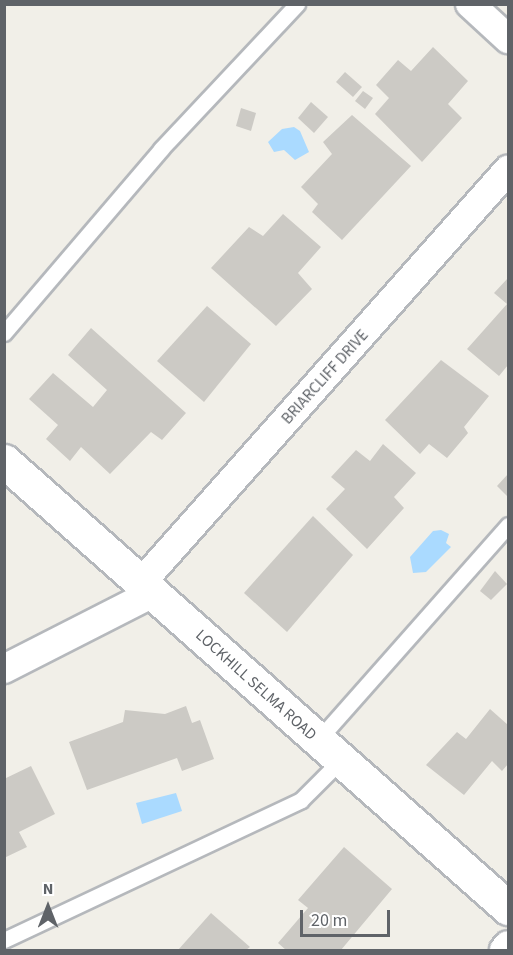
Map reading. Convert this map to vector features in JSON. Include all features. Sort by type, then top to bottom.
[{"type":"main road","name":"LOCKHILL SELMA ROAD","points":[[4,461],[507,904]]},
{"type":"street","points":[[470,4],[508,39]]},
{"type":"street","name":"BRIARCLIFF DRIVE","points":[[4,669],[147,588],[508,170]]},
{"type":"street","points":[[504,951],[508,945]]},
{"type":"lane","points":[[4,333],[161,149],[297,4]]},
{"type":"lane","points":[[4,940],[301,800],[330,750],[508,525]]},
{"type":"water","points":[[294,127],[300,131],[309,152],[295,160],[284,150],[274,152],[268,142],[282,129]]},
{"type":"water","points":[[441,530],[449,534],[446,543],[451,547],[426,572],[413,573],[410,557],[433,531]]},
{"type":"water","points":[[176,793],[182,811],[142,824],[136,803]]},
{"type":"building","points":[[433,47],[468,81],[448,104],[462,118],[422,162],[375,114],[389,98],[376,85],[398,60],[411,71]]},
{"type":"building","points":[[345,72],[362,87],[353,97],[336,82]]},
{"type":"building","points":[[363,91],[373,98],[365,109],[355,101]]},
{"type":"building","points":[[311,102],[328,117],[314,133],[298,118]]},
{"type":"building","points":[[241,108],[256,113],[251,131],[236,126]]},
{"type":"building","points":[[352,115],[411,166],[342,240],[312,212],[318,204],[301,187],[332,154],[323,142]]},
{"type":"building","points":[[283,214],[321,247],[298,273],[312,289],[276,326],[211,268],[249,227],[263,236]]},
{"type":"building","points":[[508,278],[508,365],[499,376],[467,349],[507,304],[494,293]]},
{"type":"building","points":[[207,306],[251,344],[204,402],[157,361]]},
{"type":"building","points":[[91,328],[186,413],[162,440],[151,432],[110,474],[81,447],[70,461],[46,439],[58,425],[29,399],[53,373],[93,407],[107,390],[68,355]]},
{"type":"building","points":[[441,360],[489,396],[464,427],[468,433],[447,458],[429,444],[420,454],[385,420]]},
{"type":"building","points":[[383,444],[416,473],[394,497],[404,508],[367,549],[326,509],[345,489],[331,477],[356,450],[370,461]]},
{"type":"building","points":[[508,474],[508,497],[497,486]]},
{"type":"building","points":[[313,516],[353,555],[287,632],[244,593]]},
{"type":"building","points":[[495,571],[507,584],[491,600],[480,591]]},
{"type":"building","points":[[186,706],[192,723],[200,720],[214,759],[182,771],[177,758],[87,790],[69,742],[123,722],[125,710],[165,714]]},
{"type":"building","points":[[490,709],[508,725],[508,764],[502,771],[492,761],[464,795],[426,765],[457,732],[466,739]]},
{"type":"building","points":[[31,766],[55,814],[19,832],[27,847],[4,858],[4,779]]},
{"type":"building","points":[[344,847],[392,889],[341,950],[286,950],[278,943],[308,908],[298,900]]},
{"type":"building","points":[[211,913],[250,947],[246,950],[178,950]]}]
